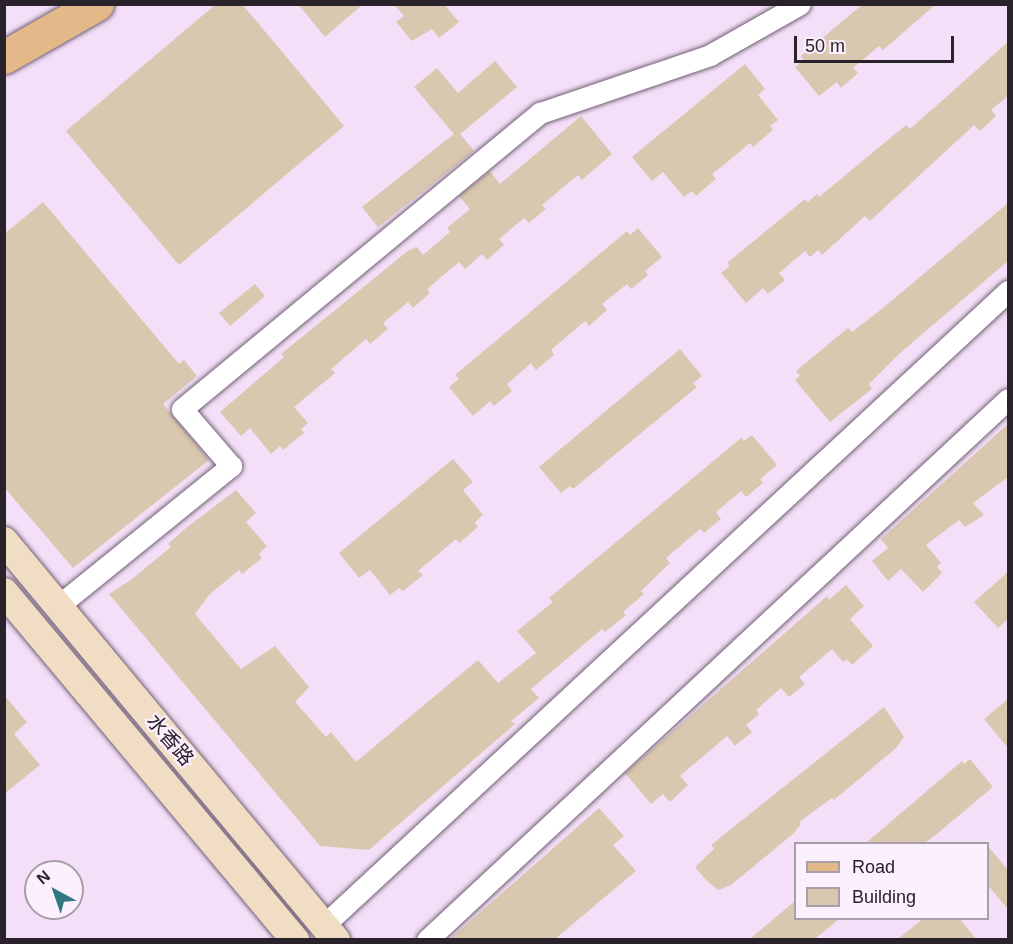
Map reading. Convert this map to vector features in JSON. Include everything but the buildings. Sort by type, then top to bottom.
[{"type":"main road","points":[[4,57],[97,4]]},
{"type":"street","points":[[58,606],[231,466],[182,409],[540,113],[710,55],[800,4]]},
{"type":"street","points":[[330,932],[1008,291]]},
{"type":"street","points":[[427,939],[1008,399]]},
{"type":"street","name":"水香路","points":[[4,541],[330,932]]},
{"type":"street","name":"水香路","points":[[4,592],[295,939]]}]
